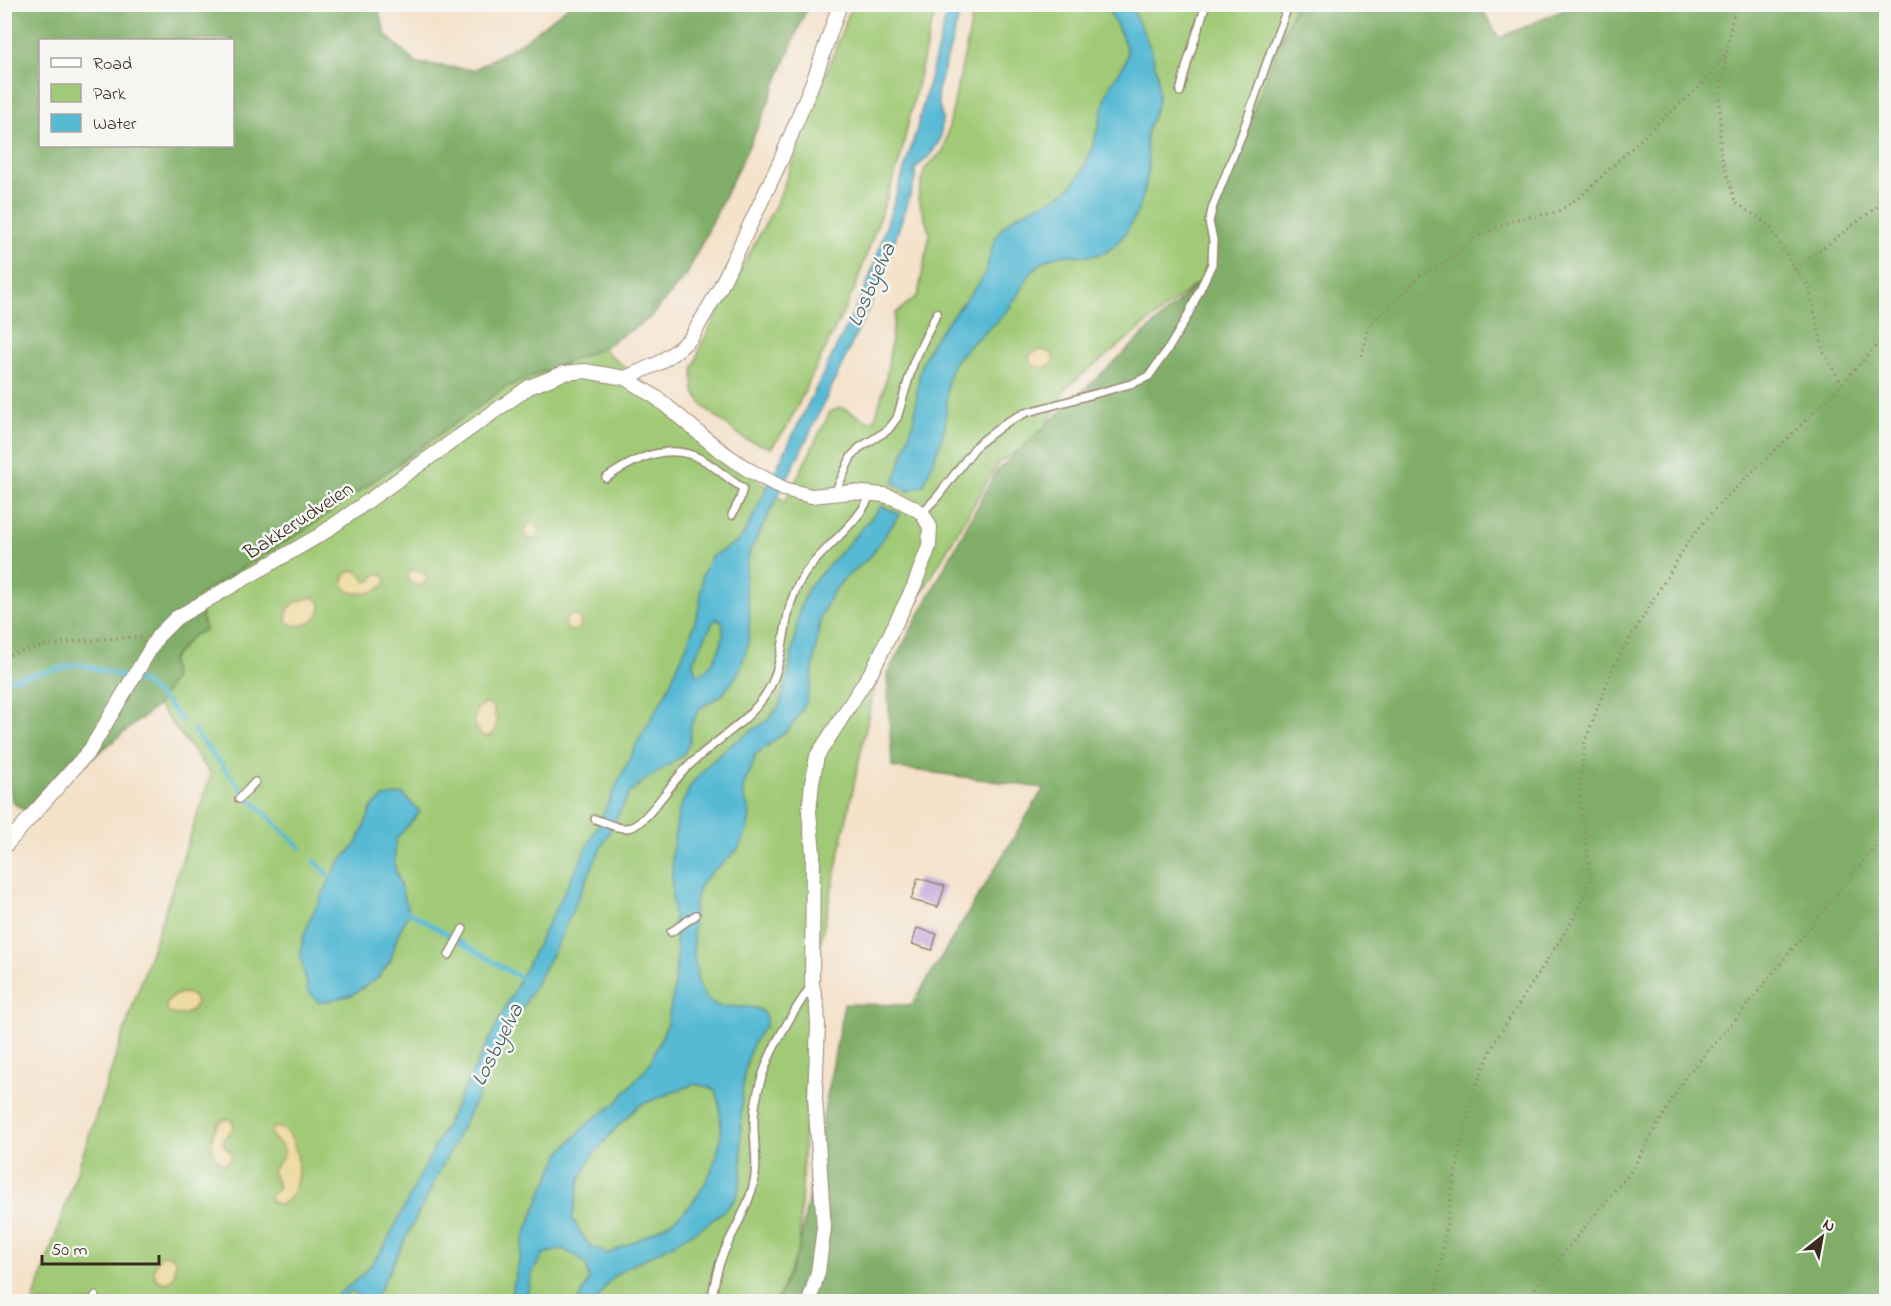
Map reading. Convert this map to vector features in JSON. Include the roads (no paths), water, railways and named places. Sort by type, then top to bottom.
[{"type":"street","points":[[625,378],[659,363],[691,338],[720,288],[780,162],[816,74],[840,4]]},
{"type":"street","name":"Bakkerudveien","points":[[4,848],[90,750],[158,636],[176,618],[320,535],[529,387],[564,373],[585,372],[625,378]]},
{"type":"street","points":[[625,378],[657,398],[717,448],[747,469],[784,489],[811,496],[871,492],[897,499],[922,513],[930,527],[929,546],[914,586],[873,669],[817,756],[812,783],[809,812],[813,852],[812,984],[818,1025],[815,1097],[824,1227],[818,1272],[809,1302]]},
{"type":"lane","points":[[1180,92],[1206,4]]},
{"type":"lane","points":[[922,513],[977,445],[1007,422],[1025,413],[1134,383],[1149,376],[1157,366],[1187,317],[1212,264],[1213,240],[1209,222],[1213,206],[1289,4]]},
{"type":"lane","points":[[835,493],[851,457],[859,448],[888,430],[897,418],[914,361],[937,313]]},
{"type":"lane","points":[[606,478],[631,462],[652,454],[674,451],[688,453],[704,461],[742,488]]},
{"type":"lane","points":[[732,515],[740,499],[747,469]]},
{"type":"lane","points":[[595,819],[619,827],[628,828],[638,824],[693,761],[742,721],[762,701],[775,677],[788,612],[798,584],[816,559],[863,509],[871,492]]},
{"type":"lane","points":[[239,798],[255,782]]},
{"type":"lane","points":[[671,932],[696,915]]},
{"type":"lane","points":[[449,955],[463,929]]},
{"type":"lane","points":[[711,1302],[720,1260],[747,1206],[753,1186],[756,1165],[754,1119],[757,1090],[770,1054],[786,1023],[812,984]]},
{"type":"water","name":"Losbyelva","points":[[949,5],[962,5],[937,94],[942,118],[941,138],[931,154],[915,169],[915,180],[880,284],[806,441],[750,551],[745,583],[750,618],[748,644],[741,667],[721,696],[700,708],[691,725],[690,742],[683,755],[629,794],[599,852],[557,945],[523,1007],[374,1301],[357,1301],[356,1293],[351,1291],[340,1301],[328,1302],[373,1263],[385,1245],[587,847],[637,743],[666,693],[689,640],[700,605],[702,576],[711,557],[735,543],[745,532],[865,289],[916,132]],"holes":[[[717,619],[722,622],[723,636],[714,660],[704,671],[698,675],[695,674],[696,668],[693,666],[693,661],[713,622]]]},
{"type":"water","points":[[1107,5],[1130,5],[1146,38],[1157,74],[1158,99],[1146,138],[1147,180],[1137,212],[1120,240],[1105,252],[1089,256],[1056,256],[1039,265],[1006,312],[957,359],[949,374],[945,425],[939,447],[924,485],[909,491],[894,483],[912,426],[921,366],[927,351],[982,279],[999,232],[1022,213],[1067,190],[1083,169],[1089,155],[1110,86],[1123,66],[1127,54],[1125,43]]},
{"type":"water","points":[[882,506],[900,514],[870,557],[843,580],[831,595],[821,616],[806,702],[788,730],[755,755],[743,789],[750,815],[743,839],[734,853],[704,881],[697,895],[693,944],[696,973],[702,992],[715,1005],[756,1008],[766,1017],[766,1026],[757,1036],[751,1049],[744,1079],[741,1112],[742,1170],[738,1192],[731,1204],[708,1223],[616,1275],[606,1285],[597,1301],[578,1301],[589,1280],[586,1264],[575,1255],[561,1249],[544,1254],[533,1271],[525,1301],[510,1302],[524,1237],[561,1152],[589,1122],[616,1103],[649,1065],[667,1025],[674,990],[677,954],[672,895],[672,851],[679,810],[692,783],[708,765],[729,746],[769,719],[780,704],[788,675],[800,609],[808,588]],"holes":[[[694,1084],[712,1088],[717,1094],[721,1132],[711,1172],[691,1204],[672,1221],[607,1254],[589,1245],[572,1219],[580,1180],[592,1156],[640,1105]]]},
{"type":"water","points":[[403,794],[420,812],[396,839],[394,865],[409,912],[397,937],[391,960],[379,977],[352,995],[319,1003],[308,991],[301,958],[302,941],[310,919],[339,862],[357,844],[372,807],[384,797]]},
{"type":"waterway","points":[[4,681],[79,664],[142,682],[166,702],[181,720]]},
{"type":"waterway","points":[[193,730],[248,797],[301,848]]},
{"type":"waterway","points":[[315,861],[330,877]]},
{"type":"waterway","points":[[409,912],[526,981]]}]
